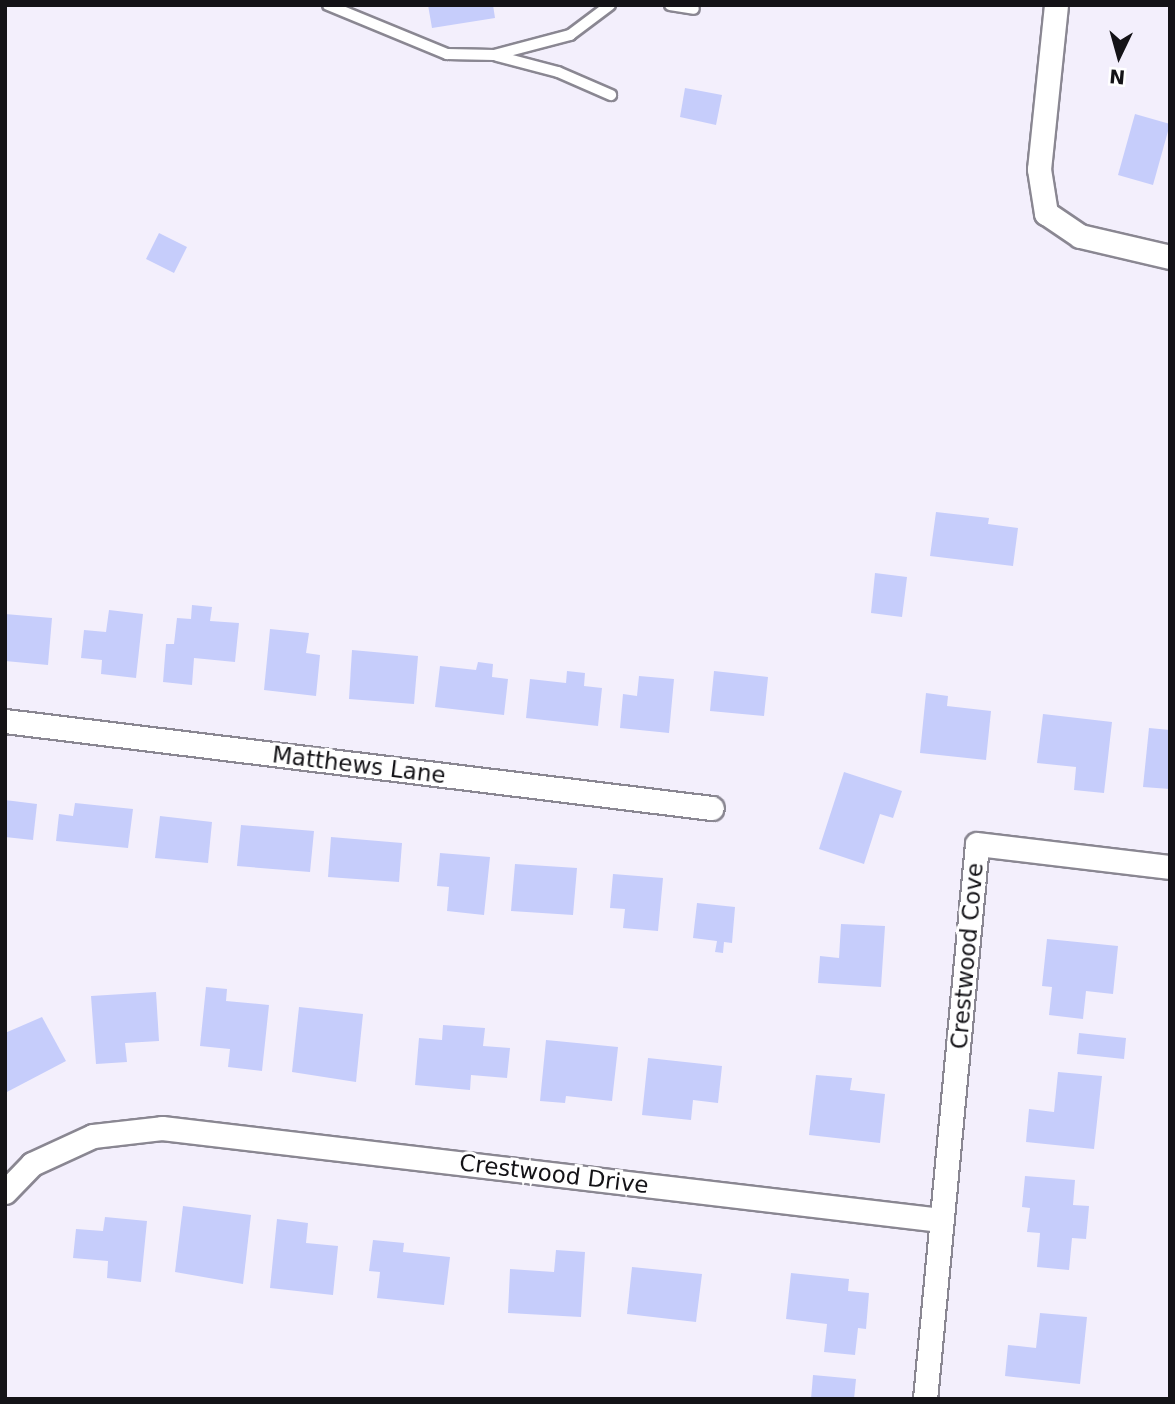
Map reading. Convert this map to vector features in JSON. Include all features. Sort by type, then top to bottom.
[{"type":"street","points":[[1073,5],[1055,17],[1039,169],[1046,213],[1080,236],[1170,257]]},
{"type":"street","name":"Matthews Lane","points":[[5,721],[712,808]]},
{"type":"street","name":"Crestwood Cove","points":[[942,1220],[977,844],[1170,867]]},
{"type":"street","name":"Crestwood Drive","points":[[5,1192],[32,1164],[93,1136],[163,1128],[942,1220]]},
{"type":"street","points":[[925,1399],[942,1220]]},
{"type":"lane","points":[[328,5],[447,54],[494,55],[558,72],[611,95]]},
{"type":"lane","points":[[494,55],[570,35],[610,5]]},
{"type":"lane","points":[[670,5],[694,9]]},
{"type":"building","points":[[428,5],[493,5],[495,18],[432,28]]},
{"type":"building","points":[[685,88],[722,95],[716,125],[680,117]]},
{"type":"building","points":[[1135,114],[1170,124],[1153,185],[1118,175]]},
{"type":"building","points":[[159,233],[187,247],[174,273],[146,259]]},
{"type":"building","points":[[936,512],[989,518],[988,524],[1018,528],[1013,566],[930,556]]},
{"type":"building","points":[[875,573],[907,577],[902,617],[871,613]]},
{"type":"building","points":[[192,605],[212,607],[210,621],[239,623],[235,662],[194,658],[192,685],[163,682],[166,644],[174,644],[177,618],[191,619]]},
{"type":"building","points":[[109,610],[143,614],[136,678],[101,674],[102,660],[81,658],[84,630],[106,632]]},
{"type":"building","points":[[5,614],[52,618],[48,665],[5,661]]},
{"type":"building","points":[[270,629],[309,633],[306,653],[320,655],[316,696],[264,690]]},
{"type":"building","points":[[352,650],[418,656],[414,704],[349,699]]},
{"type":"building","points":[[478,662],[493,664],[492,677],[508,679],[504,715],[435,707],[440,666],[476,670]]},
{"type":"building","points":[[567,671],[585,673],[584,686],[602,688],[598,726],[526,718],[530,679],[566,683]]},
{"type":"building","points":[[714,671],[768,677],[764,716],[710,711]]},
{"type":"building","points":[[639,676],[674,679],[669,733],[620,728],[623,694],[637,696]]},
{"type":"building","points":[[926,693],[948,696],[947,706],[991,711],[986,760],[920,753]]},
{"type":"building","points":[[1043,714],[1112,722],[1104,793],[1074,790],[1076,767],[1037,763]]},
{"type":"building","points":[[1149,728],[1170,730],[1170,789],[1143,787]]},
{"type":"building","points":[[844,772],[902,791],[893,818],[880,814],[864,864],[819,849]]},
{"type":"building","points":[[5,800],[37,804],[33,840],[5,837]]},
{"type":"building","points":[[75,803],[133,809],[128,848],[56,841],[59,814],[73,816]]},
{"type":"building","points":[[160,816],[212,822],[208,863],[155,858]]},
{"type":"building","points":[[241,825],[314,831],[310,872],[237,866]]},
{"type":"building","points":[[331,837],[402,843],[399,882],[328,877]]},
{"type":"building","points":[[440,853],[490,857],[484,915],[447,911],[449,887],[437,886]]},
{"type":"building","points":[[515,864],[577,868],[573,915],[511,911]]},
{"type":"building","points":[[613,874],[663,878],[658,931],[623,928],[625,909],[610,908]]},
{"type":"building","points":[[697,903],[735,907],[732,943],[724,942],[723,953],[715,952],[717,941],[693,938]]},
{"type":"building","points":[[841,924],[885,926],[881,987],[818,983],[820,956],[839,958]]},
{"type":"building","points":[[1047,939],[1118,946],[1113,994],[1086,991],[1083,1019],[1049,1015],[1052,987],[1042,986]]},
{"type":"building","points":[[206,987],[227,989],[226,1001],[269,1005],[262,1071],[228,1067],[230,1049],[200,1046]]},
{"type":"building","points":[[156,992],[159,1041],[125,1043],[127,1062],[96,1064],[91,996]]},
{"type":"building","points":[[299,1007],[363,1014],[356,1082],[292,1072]]},
{"type":"building","points":[[42,1017],[66,1061],[5,1093],[5,1033]]},
{"type":"building","points":[[443,1025],[485,1028],[483,1046],[510,1048],[507,1078],[471,1075],[470,1090],[415,1085],[419,1038],[442,1040]]},
{"type":"building","points":[[1079,1033],[1126,1038],[1124,1059],[1077,1054]]},
{"type":"building","points":[[546,1040],[618,1047],[612,1101],[566,1096],[565,1103],[540,1101]]},
{"type":"building","points":[[648,1058],[722,1066],[718,1103],[693,1100],[691,1120],[642,1115]]},
{"type":"building","points":[[1058,1072],[1102,1076],[1094,1149],[1026,1142],[1029,1109],[1054,1112]]},
{"type":"building","points":[[816,1075],[852,1078],[850,1090],[885,1094],[880,1143],[809,1135]]},
{"type":"building","points":[[1025,1176],[1075,1180],[1073,1205],[1089,1206],[1086,1239],[1072,1238],[1069,1270],[1037,1267],[1040,1233],[1027,1232],[1030,1208],[1022,1207]]},
{"type":"building","points":[[183,1206],[251,1215],[243,1284],[175,1272]]},
{"type":"building","points":[[105,1217],[147,1221],[141,1282],[107,1278],[108,1261],[73,1258],[76,1229],[103,1231]]},
{"type":"building","points":[[277,1219],[308,1223],[306,1243],[338,1246],[333,1295],[270,1288]]},
{"type":"building","points":[[373,1240],[404,1243],[403,1252],[450,1257],[444,1305],[377,1298],[380,1272],[369,1271]]},
{"type":"building","points":[[556,1250],[585,1252],[581,1317],[508,1313],[510,1269],[554,1272]]},
{"type":"building","points":[[632,1267],[702,1274],[696,1322],[627,1314]]},
{"type":"building","points":[[791,1273],[849,1279],[848,1291],[869,1293],[866,1329],[858,1328],[855,1355],[824,1352],[827,1324],[786,1319]]},
{"type":"building","points":[[1040,1313],[1087,1317],[1080,1384],[1005,1376],[1008,1345],[1036,1348]]},
{"type":"building","points":[[813,1375],[856,1379],[854,1399],[811,1399]]}]
